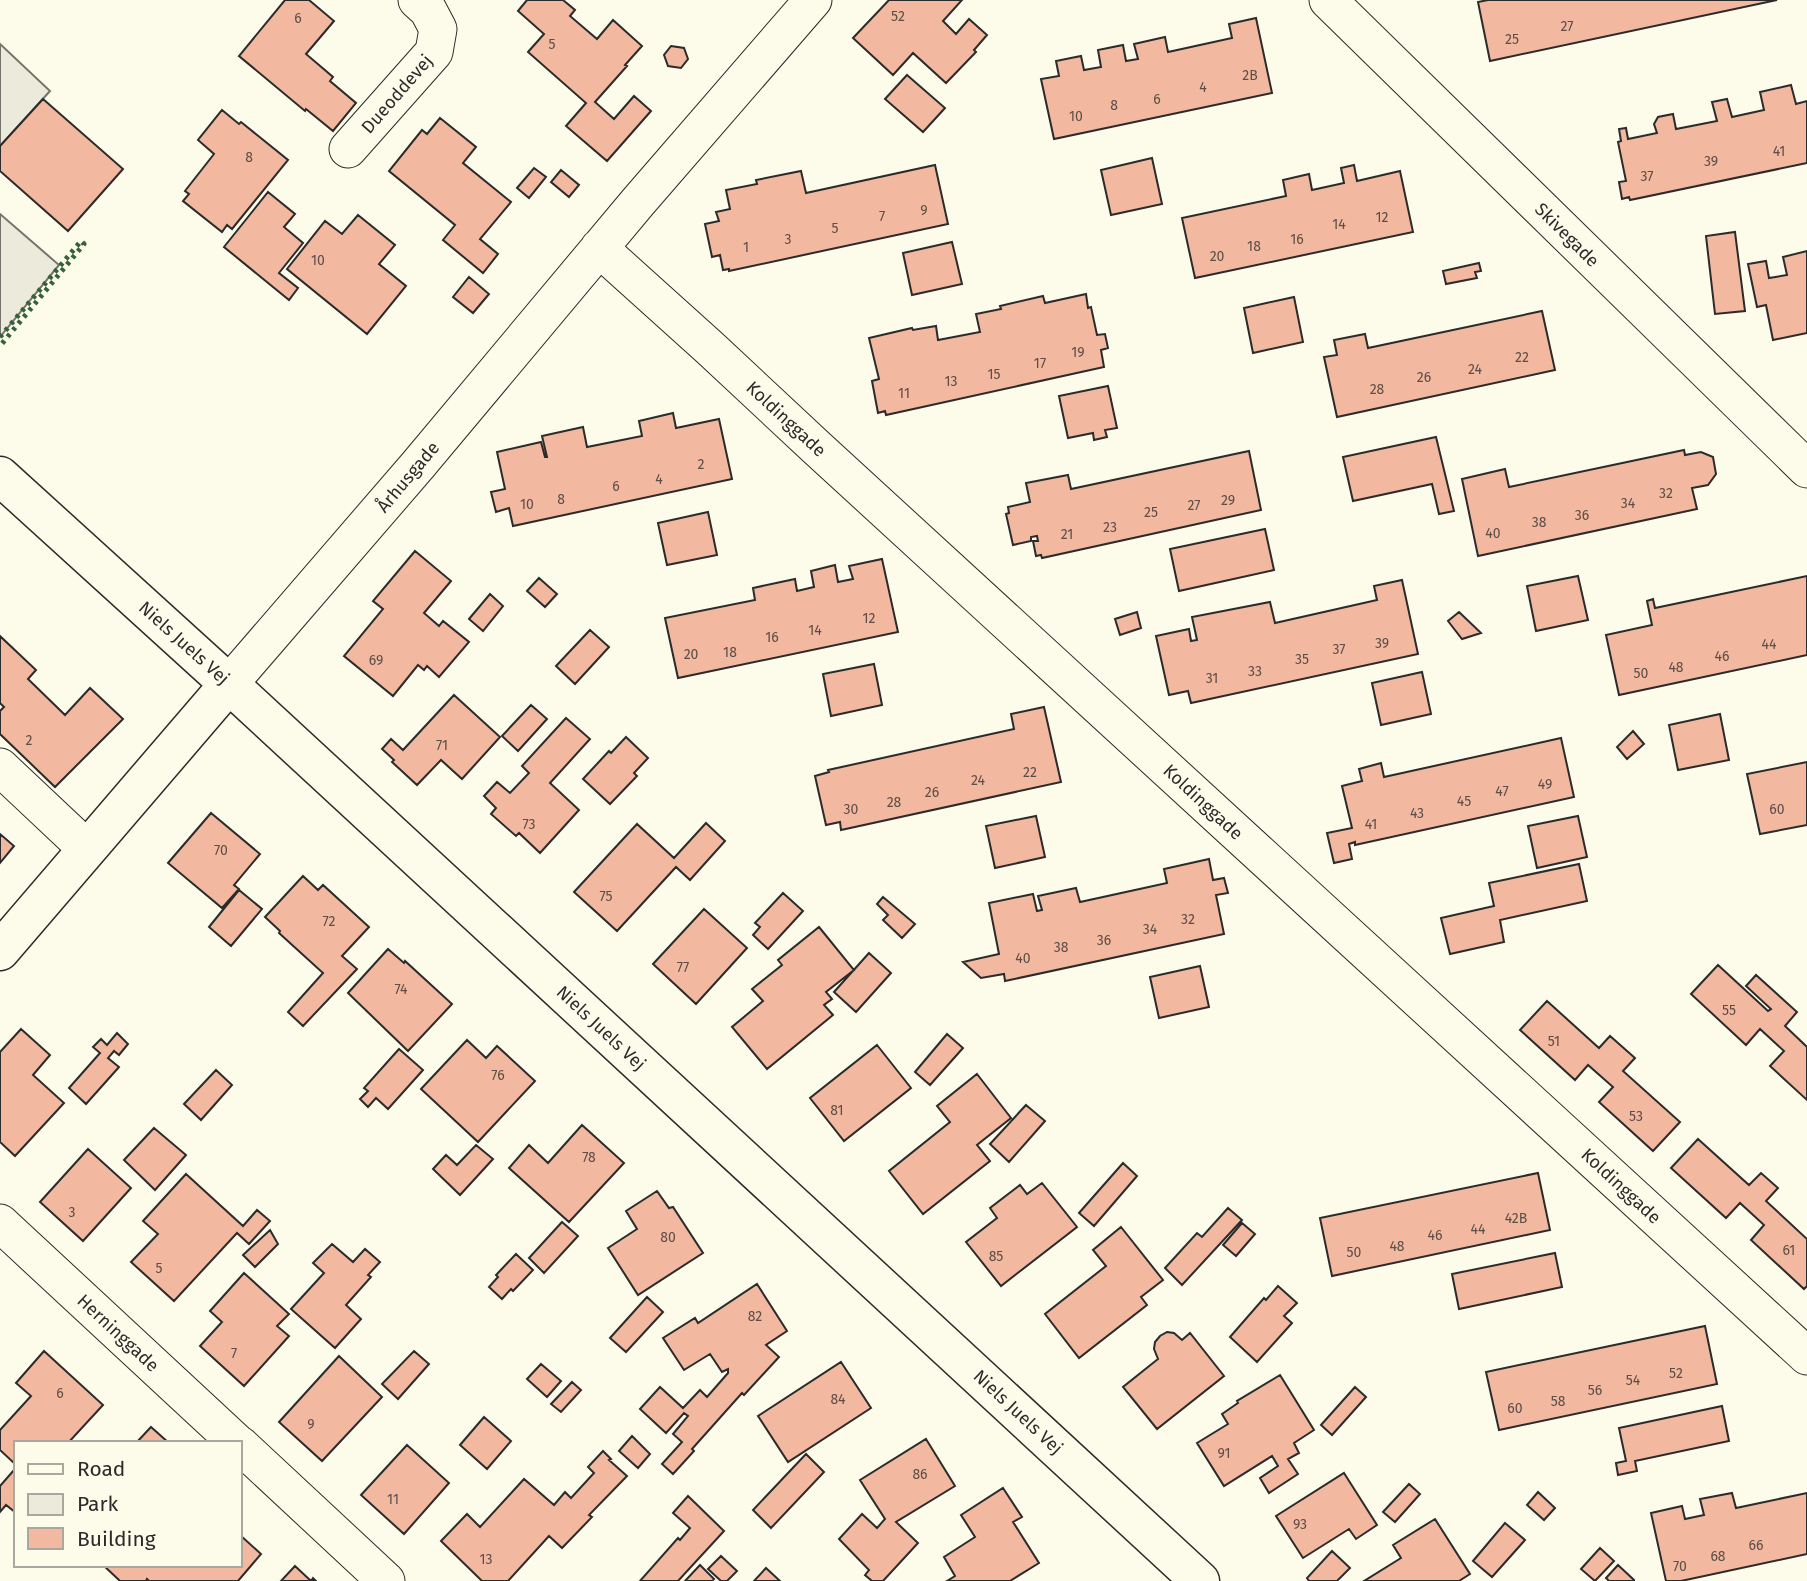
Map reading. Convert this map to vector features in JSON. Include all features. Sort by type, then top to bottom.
[{"type":"street","name":"Dueoddevej","points":[[348,149],[434,52],[438,29],[428,10],[417,0]]},
{"type":"street","name":"Århusgade","points":[[0,951],[813,0]]},
{"type":"street","name":"Skivegade","points":[[1328,0],[1807,469]]},
{"type":"street","name":"Koldinggade","points":[[599,248],[1807,1356]]},
{"type":"street","name":"Niels Juels Vej","points":[[0,476],[229,684],[1200,1581]]},
{"type":"street","points":[[0,767],[86,848]]},
{"type":"street","name":"Herninggade","points":[[0,1223],[235,1441]]},
{"type":"street","name":"Herninggade","points":[[242,1448],[386,1581]]},
{"type":"green space","points":[[0,44],[50,91],[0,146]]},
{"type":"green space","points":[[0,214],[59,265],[0,337]]},
{"type":"building","points":[[285,0],[309,0],[334,21],[306,54],[333,77],[330,81],[356,103],[333,131],[239,56]]},
{"type":"building","points":[[527,0],[563,0],[575,10],[570,16],[597,39],[613,20],[642,46],[595,102],[614,119],[634,96],[651,111],[607,161],[566,126],[586,103],[528,52],[544,34],[518,11]]},
{"type":"building","points":[[889,0],[962,0],[943,21],[956,34],[969,19],[987,35],[974,50],[976,52],[946,83],[913,53],[893,75],[853,38]]},
{"type":"building","points":[[1777,0],[1490,61],[1478,2]]},
{"type":"building","points":[[1256,18],[1272,93],[1054,139],[1041,79],[1059,76],[1056,61],[1081,56],[1084,70],[1101,67],[1098,50],[1123,45],[1126,61],[1138,59],[1134,44],[1165,37],[1168,52],[1232,38],[1229,24]]},
{"type":"building","points":[[671,46],[684,48],[688,59],[681,68],[668,66],[664,55]]},
{"type":"building","points":[[907,75],[945,108],[923,132],[885,99]]},
{"type":"building","points":[[1791,85],[1796,104],[1807,101],[1807,163],[1630,200],[1629,197],[1622,199],[1619,182],[1626,181],[1618,142],[1621,141],[1619,129],[1626,128],[1628,139],[1657,133],[1654,124],[1658,117],[1673,114],[1676,129],[1717,121],[1712,102],[1727,99],[1732,117],[1764,110],[1760,92]]},
{"type":"building","points":[[43,99],[123,169],[68,231],[0,171],[0,146]]},
{"type":"building","points":[[222,110],[288,160],[232,229],[227,225],[222,232],[183,201],[189,194],[185,191],[214,154],[198,140]]},
{"type":"building","points":[[440,118],[476,147],[463,163],[511,202],[480,239],[498,254],[483,273],[443,240],[455,225],[389,171],[422,130],[427,134]]},
{"type":"building","points":[[1152,158],[1162,204],[1111,215],[1101,170]]},
{"type":"building","points":[[935,165],[948,224],[729,271],[723,270],[720,255],[712,257],[705,224],[719,221],[716,212],[730,209],[726,190],[757,184],[756,180],[801,171],[806,193]]},
{"type":"building","points":[[1354,165],[1357,181],[1400,171],[1413,232],[1195,278],[1182,218],[1286,196],[1283,180],[1309,174],[1312,190],[1344,183],[1341,168]]},
{"type":"building","points":[[534,168],[546,177],[529,198],[517,188]]},
{"type":"building","points":[[561,170],[579,185],[569,197],[551,182]]},
{"type":"building","points":[[268,192],[295,214],[284,227],[303,243],[279,273],[298,288],[289,300],[224,247]]},
{"type":"building","points":[[358,215],[395,245],[379,264],[406,286],[367,334],[287,269],[325,221],[342,234]]},
{"type":"building","points":[[1735,232],[1745,311],[1715,314],[1706,236]]},
{"type":"building","points":[[952,242],[962,284],[912,295],[903,253]]},
{"type":"building","points":[[1807,251],[1807,333],[1773,340],[1766,305],[1757,307],[1748,264],[1766,261],[1769,278],[1787,275],[1783,257]]},
{"type":"building","points":[[1479,263],[1481,271],[1475,272],[1477,278],[1446,284],[1443,271]]},
{"type":"building","points":[[469,277],[489,294],[473,313],[453,297]]},
{"type":"building","points":[[1086,294],[1097,335],[1105,334],[1108,348],[1101,350],[1104,367],[886,415],[885,411],[878,413],[872,381],[879,379],[869,338],[912,328],[936,326],[938,340],[980,332],[976,314],[1043,296],[1045,303]]},
{"type":"building","points":[[1294,297],[1303,342],[1253,353],[1244,308]]},
{"type":"building","points":[[1542,311],[1555,370],[1337,417],[1324,357],[1337,355],[1334,340],[1365,334],[1368,348]]},
{"type":"building","points":[[1108,386],[1117,428],[1105,430],[1107,437],[1094,440],[1093,433],[1068,438],[1059,396]]},
{"type":"building","points":[[673,413],[676,428],[719,419],[732,479],[513,526],[509,508],[496,512],[491,492],[505,489],[497,452],[541,442],[547,457],[542,436],[583,427],[587,447],[642,436],[639,421]]},
{"type":"building","points":[[1436,437],[1454,511],[1439,514],[1432,484],[1353,501],[1343,457]]},
{"type":"building","points":[[1684,450],[1685,455],[1701,452],[1713,457],[1716,474],[1708,485],[1692,488],[1697,509],[1478,556],[1462,479],[1505,469],[1509,487]]},
{"type":"building","points":[[1249,451],[1261,510],[1042,558],[1041,555],[1036,556],[1033,541],[1038,541],[1037,536],[1031,537],[1031,541],[1013,545],[1006,514],[1009,513],[1008,507],[1030,502],[1026,483],[1068,475],[1071,489]]},
{"type":"building","points":[[708,512],[717,555],[667,565],[658,523]]},
{"type":"building","points":[[1265,529],[1274,570],[1179,591],[1170,549]]},
{"type":"building","points":[[415,551],[451,581],[424,613],[439,626],[443,621],[469,642],[439,677],[427,666],[424,670],[418,665],[393,696],[344,656],[383,609],[373,601]]},
{"type":"building","points":[[882,559],[898,632],[678,678],[665,618],[755,600],[753,588],[795,579],[797,591],[814,587],[811,571],[835,565],[838,582],[853,579],[849,566]]},
{"type":"building","points":[[1578,576],[1588,620],[1536,631],[1527,586]]},
{"type":"building","points":[[1807,576],[1807,655],[1619,695],[1606,635],[1652,625],[1647,601],[1653,599],[1655,608]]},
{"type":"building","points":[[539,578],[557,594],[545,607],[527,591]]},
{"type":"building","points":[[1402,580],[1418,654],[1191,703],[1188,691],[1169,695],[1156,636],[1189,629],[1191,641],[1197,640],[1192,617],[1270,602],[1275,623],[1377,600],[1374,586]]},
{"type":"building","points":[[490,594],[503,606],[483,631],[469,619]]},
{"type":"building","points":[[1137,612],[1141,628],[1120,635],[1115,619]]},
{"type":"building","points":[[1459,612],[1481,633],[1462,639],[1448,621]]},
{"type":"building","points":[[590,630],[609,647],[575,684],[556,666]]},
{"type":"building","points":[[0,636],[36,670],[28,679],[65,715],[90,688],[123,719],[55,787],[0,734],[0,711],[4,707],[0,703]]},
{"type":"building","points":[[874,664],[882,705],[831,716],[823,674]]},
{"type":"building","points":[[1422,672],[1431,714],[1381,725],[1372,683]]},
{"type":"building","points":[[454,695],[500,737],[462,779],[441,760],[417,785],[382,749],[391,739],[403,750]]},
{"type":"building","points":[[531,705],[547,719],[518,751],[502,736]]},
{"type":"building","points":[[1044,707],[1061,782],[841,830],[840,822],[826,825],[815,776],[829,772],[828,770],[1014,729],[1011,714]]},
{"type":"building","points":[[1720,714],[1729,760],[1678,770],[1669,725]]},
{"type":"building","points":[[566,718],[590,739],[550,783],[579,810],[540,853],[519,833],[516,836],[491,814],[496,808],[484,796],[497,782],[510,793],[529,773],[522,766]]},
{"type":"building","points":[[1633,731],[1644,744],[1627,759],[1617,747]]},
{"type":"building","points":[[626,737],[648,758],[634,773],[637,776],[610,804],[583,779]]},
{"type":"building","points":[[1561,738],[1574,797],[1355,845],[1355,842],[1349,844],[1352,859],[1334,863],[1327,833],[1352,828],[1342,786],[1362,781],[1359,769],[1381,763],[1384,777]]},
{"type":"building","points":[[1807,762],[1807,825],[1760,834],[1747,774]]},
{"type":"building","points":[[211,813],[260,854],[234,885],[239,889],[222,908],[168,863]]},
{"type":"building","points":[[1036,816],[1045,857],[995,868],[986,826]]},
{"type":"building","points":[[1578,816],[1587,857],[1537,868],[1528,826]]},
{"type":"building","points":[[706,823],[725,841],[690,880],[676,867],[617,931],[574,892],[637,824],[674,858]]},
{"type":"building","points":[[0,834],[14,846],[0,863]]},
{"type":"building","points":[[1209,859],[1213,880],[1224,878],[1228,893],[1216,895],[1224,934],[1005,981],[1004,974],[981,978],[963,962],[999,954],[989,903],[1033,894],[1037,911],[1042,910],[1038,896],[1076,888],[1080,902],[1167,883],[1164,869]]},
{"type":"building","points":[[1579,864],[1587,901],[1500,920],[1504,942],[1450,954],[1441,918],[1494,906],[1489,883]]},
{"type":"building","points":[[303,876],[318,890],[323,885],[369,927],[342,956],[357,969],[303,1026],[288,1012],[323,973],[265,917]]},
{"type":"building","points":[[239,890],[262,909],[231,946],[209,927]]},
{"type":"building","points":[[783,893],[803,911],[768,949],[753,935],[760,927],[755,923]]},
{"type":"building","points":[[883,897],[915,924],[902,938],[883,920],[888,915],[877,904]]},
{"type":"building","points":[[704,909],[747,948],[696,1004],[653,964]]},
{"type":"building","points":[[819,927],[854,970],[826,992],[832,999],[824,1005],[833,1015],[767,1069],[732,1027],[763,1001],[752,989],[782,965],[778,960]]},
{"type":"building","points":[[388,949],[452,1004],[408,1051],[348,993]]},
{"type":"building","points":[[869,953],[891,973],[856,1012],[834,992]]},
{"type":"building","points":[[1718,965],[1768,1011],[1771,1009],[1746,986],[1756,975],[1797,1012],[1785,1026],[1807,1047],[1807,1100],[1770,1066],[1784,1051],[1760,1029],[1746,1045],[1691,994]]},
{"type":"building","points":[[1200,966],[1209,1007],[1159,1018],[1150,977]]},
{"type":"building","points":[[1547,1001],[1599,1048],[1610,1036],[1635,1058],[1623,1071],[1680,1122],[1653,1151],[1599,1102],[1613,1087],[1588,1065],[1575,1080],[1520,1030]]},
{"type":"building","points":[[21,1029],[50,1055],[33,1075],[64,1103],[15,1156],[0,1142],[0,1052]]},
{"type":"building","points":[[117,1033],[128,1044],[119,1055],[114,1051],[108,1058],[119,1067],[86,1104],[69,1088],[100,1053],[93,1047],[101,1039],[107,1045]]},
{"type":"building","points":[[947,1034],[963,1048],[930,1085],[915,1072]]},
{"type":"building","points":[[467,1040],[486,1058],[497,1046],[535,1081],[478,1142],[421,1089]]},
{"type":"building","points":[[877,1045],[911,1088],[844,1141],[810,1098]]},
{"type":"building","points":[[399,1049],[423,1070],[388,1109],[376,1098],[368,1107],[360,1099],[368,1091],[364,1088]]},
{"type":"building","points":[[216,1070],[232,1085],[201,1120],[184,1104]]},
{"type":"building","points":[[977,1074],[1011,1118],[977,1145],[990,1161],[923,1214],[889,1171],[950,1122],[937,1106]]},
{"type":"building","points":[[1026,1105],[1045,1121],[1009,1162],[990,1144]]},
{"type":"building","points":[[582,1125],[624,1163],[569,1222],[509,1168],[529,1145],[548,1163]]},
{"type":"building","points":[[154,1128],[186,1155],[155,1190],[124,1160]]},
{"type":"building","points":[[1698,1139],[1749,1185],[1761,1173],[1778,1188],[1766,1201],[1807,1239],[1807,1286],[1804,1289],[1751,1240],[1764,1225],[1740,1203],[1726,1218],[1671,1168]]},
{"type":"building","points":[[476,1145],[493,1159],[460,1195],[433,1169],[446,1155],[457,1165]]},
{"type":"building","points":[[88,1149],[131,1188],[83,1241],[40,1202]]},
{"type":"building","points":[[1123,1163],[1137,1176],[1094,1226],[1079,1213]]},
{"type":"building","points":[[1538,1173],[1550,1230],[1332,1276],[1320,1218]]},
{"type":"building","points":[[186,1174],[243,1226],[257,1210],[270,1221],[249,1244],[237,1233],[174,1301],[131,1262],[158,1234],[143,1221]]},
{"type":"building","points":[[1042,1183],[1077,1227],[1001,1286],[966,1242],[997,1218],[990,1208],[1020,1185],[1027,1194]]},
{"type":"building","points":[[657,1191],[669,1208],[673,1207],[703,1253],[638,1295],[608,1248],[637,1229],[626,1211]]},
{"type":"building","points":[[1228,1208],[1242,1220],[1182,1285],[1165,1268],[1197,1233],[1202,1237]]},
{"type":"building","points":[[562,1222],[578,1236],[544,1273],[529,1258]]},
{"type":"building","points":[[1242,1223],[1255,1234],[1236,1256],[1223,1245]]},
{"type":"building","points":[[1121,1227],[1163,1280],[1141,1297],[1147,1305],[1079,1358],[1045,1314],[1106,1266],[1093,1250]]},
{"type":"building","points":[[270,1230],[278,1244],[255,1267],[243,1255]]},
{"type":"building","points":[[332,1244],[353,1262],[365,1249],[380,1262],[368,1275],[371,1277],[346,1305],[361,1319],[335,1348],[291,1309],[324,1273],[313,1263]]},
{"type":"building","points":[[1555,1253],[1562,1287],[1459,1309],[1452,1274]]},
{"type":"building","points":[[516,1254],[533,1270],[502,1299],[489,1287],[498,1277],[496,1275]]},
{"type":"building","points":[[244,1273],[289,1314],[277,1326],[289,1336],[244,1386],[200,1346],[222,1322],[210,1311]]},
{"type":"building","points":[[757,1284],[787,1331],[766,1345],[779,1357],[744,1395],[742,1393],[673,1474],[662,1464],[682,1442],[673,1434],[688,1416],[684,1413],[666,1433],[640,1409],[660,1387],[683,1408],[700,1390],[707,1397],[728,1373],[728,1369],[722,1372],[710,1354],[684,1370],[663,1338],[695,1318],[698,1323]]},
{"type":"building","points":[[1278,1286],[1297,1303],[1284,1316],[1292,1323],[1257,1362],[1230,1337]]},
{"type":"building","points":[[647,1297],[663,1312],[626,1352],[610,1338]]},
{"type":"building","points":[[1705,1326],[1717,1384],[1499,1430],[1486,1372]]},
{"type":"building","points":[[1167,1332],[1174,1333],[1182,1340],[1190,1333],[1224,1376],[1157,1429],[1123,1387],[1158,1359],[1154,1349],[1155,1342]]},
{"type":"building","points":[[44,1351],[103,1405],[70,1441],[14,1441],[14,1463],[0,1450],[0,1430],[31,1396],[16,1383]]},
{"type":"building","points":[[414,1351],[429,1364],[398,1399],[382,1384]]},
{"type":"building","points":[[339,1356],[382,1397],[322,1461],[279,1422]]},
{"type":"building","points":[[841,1362],[871,1408],[788,1462],[758,1416]]},
{"type":"building","points":[[541,1364],[561,1381],[547,1397],[527,1379]]},
{"type":"building","points":[[1280,1375],[1314,1430],[1294,1443],[1299,1453],[1288,1459],[1298,1474],[1269,1493],[1260,1478],[1278,1466],[1272,1456],[1224,1486],[1197,1443],[1228,1424],[1222,1414],[1238,1403],[1237,1401]]},
{"type":"building","points":[[572,1382],[581,1390],[561,1412],[551,1404]]},
{"type":"building","points":[[1355,1387],[1366,1397],[1332,1435],[1321,1425]]},
{"type":"building","points":[[1722,1406],[1729,1441],[1635,1461],[1637,1471],[1618,1475],[1616,1463],[1626,1461],[1619,1428]]},
{"type":"building","points":[[484,1417],[511,1441],[487,1469],[460,1445]]},
{"type":"building","points":[[151,1427],[167,1441],[138,1441]]},
{"type":"building","points":[[632,1436],[650,1454],[638,1468],[619,1451]]},
{"type":"building","points":[[926,1439],[955,1486],[896,1522],[918,1543],[883,1581],[872,1581],[865,1575],[869,1570],[839,1539],[862,1514],[877,1528],[885,1519],[860,1480]]},
{"type":"building","points":[[407,1445],[449,1483],[404,1534],[361,1495]]},
{"type":"building","points":[[603,1451],[627,1476],[562,1548],[549,1536],[508,1581],[482,1581],[441,1541],[467,1514],[480,1527],[524,1479],[554,1505],[565,1492],[571,1498],[594,1473],[588,1467]]},
{"type":"building","points":[[806,1454],[824,1472],[771,1528],[753,1510]]},
{"type":"building","points":[[14,1470],[14,1511],[6,1505],[0,1512],[0,1486]]},
{"type":"building","points":[[1344,1473],[1377,1525],[1356,1539],[1349,1529],[1303,1558],[1276,1516]]},
{"type":"building","points":[[1409,1484],[1420,1494],[1395,1522],[1383,1512]]},
{"type":"building","points":[[1003,1488],[1022,1517],[1013,1522],[1039,1563],[1010,1581],[947,1581],[955,1576],[944,1557],[975,1537],[961,1515]]},
{"type":"building","points":[[1538,1492],[1555,1508],[1544,1520],[1527,1505]]},
{"type":"building","points":[[1732,1493],[1736,1508],[1807,1493],[1807,1554],[1681,1581],[1666,1581],[1651,1513],[1682,1506],[1685,1519],[1704,1515],[1700,1499]]},
{"type":"building","points":[[688,1496],[724,1531],[678,1581],[640,1581],[690,1528],[673,1513]]},
{"type":"building","points":[[1435,1519],[1470,1574],[1459,1581],[1364,1581],[1401,1558],[1393,1545]]},
{"type":"building","points":[[1505,1523],[1525,1540],[1492,1577],[1473,1561]]},
{"type":"building","points":[[242,1537],[261,1554],[238,1581],[120,1581],[105,1567],[242,1567]]},
{"type":"building","points":[[1600,1548],[1614,1561],[1595,1581],[1581,1569]]},
{"type":"building","points":[[1332,1551],[1350,1568],[1337,1581],[1309,1581],[1307,1578]]},
{"type":"building","points":[[721,1556],[737,1571],[727,1581],[721,1581],[708,1569]]},
{"type":"building","points":[[700,1565],[714,1579],[685,1581]]},
{"type":"building","points":[[1618,1565],[1634,1581],[1609,1581],[1606,1578]]},
{"type":"building","points":[[295,1566],[311,1581],[281,1581]]},
{"type":"building","points":[[766,1568],[780,1581],[754,1581]]},
{"type":"hedge","points":[[0,337],[81,241],[84,244],[0,346]]}]
